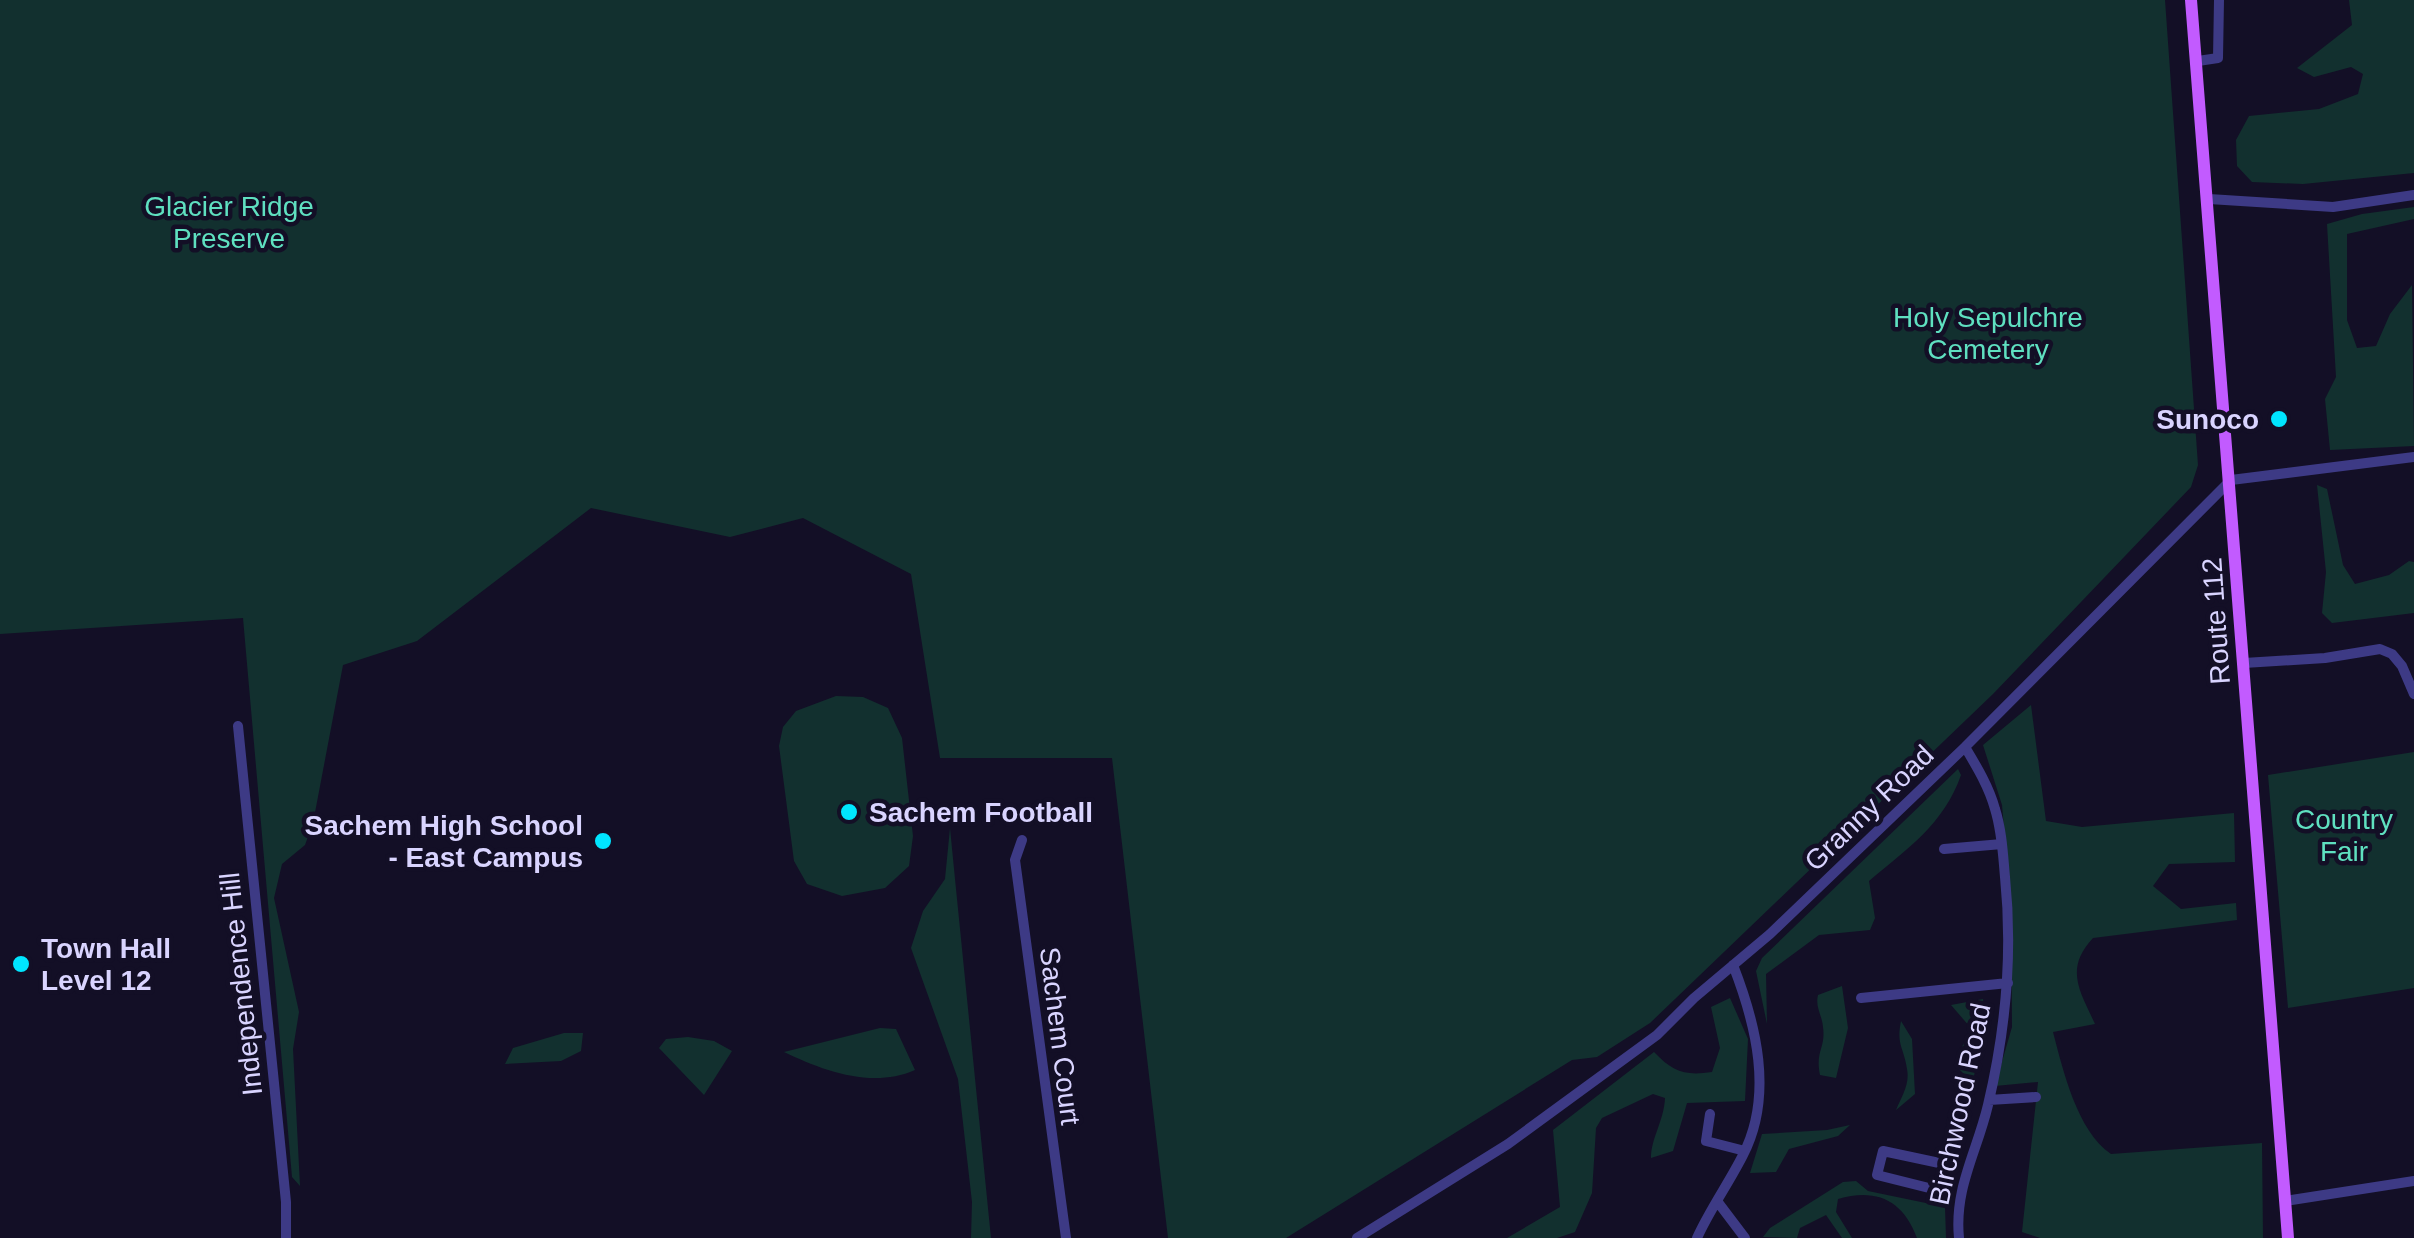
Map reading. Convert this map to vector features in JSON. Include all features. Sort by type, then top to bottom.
[{"type":"main road","name":"Route 112","points":[[2191,0],[2288,1238]]},
{"type":"street","points":[[2198,60],[2218,58],[2220,0]]},
{"type":"street","points":[[2208,199],[2333,207],[2414,195]]},
{"type":"street","points":[[2231,480],[2414,457]]},
{"type":"street","name":"Granny Road","points":[[1356,1238],[1508,1144],[1658,1035],[1966,747],[2231,480]]},
{"type":"street","points":[[2244,664],[2325,658],[2380,648],[2402,666],[2414,694]]},
{"type":"street","name":"Independence Hill","points":[[238,726],[286,1202],[286,1238]]},
{"type":"street","name":"Birchwood Road","points":[[1959,1238],[1959,1197],[1989,1100],[2004,1031],[2008,982],[2002,844],[1996,810],[1966,747]]},
{"type":"street","name":"Sachem Court","points":[[1022,840],[1015,860],[1066,1238]]},
{"type":"street","points":[[1944,849],[2002,844]]},
{"type":"street","points":[[1698,1238],[1746,1151],[1758,1102],[1759,1056],[1752,1013],[1733,965]]},
{"type":"street","points":[[1860,998],[2008,982]]},
{"type":"street","points":[[1989,1100],[2036,1097]]},
{"type":"street","points":[[1710,1114],[1706,1142],[1746,1151]]},
{"type":"street","points":[[1942,1191],[1944,1164],[1882,1151],[1877,1175],[1959,1197]]},
{"type":"street","points":[[2285,1201],[2414,1181]]},
{"type":"street","points":[[1717,1200],[1745,1238]]},
{"type":"green space","points":[[0,0],[2165,0],[2198,465],[2191,487],[1993,694],[1650,1023],[1597,1057],[1572,1060],[1286,1238],[1168,1238],[1112,758],[940,758],[911,574],[803,518],[730,537],[591,508],[417,641],[343,665],[313,823],[305,845],[282,864],[274,898],[299,1012],[293,1049],[300,1186],[292,1177],[243,618],[0,634]]},
{"type":"green space","points":[[2349,0],[2414,0],[2414,173],[2303,184],[2252,182],[2237,166],[2236,140],[2249,116],[2319,109],[2358,94],[2363,74],[2351,67],[2314,77],[2297,68],[2352,25]]},
{"type":"green space","points":[[2414,207],[2414,219],[2347,234],[2347,320],[2357,348],[2376,346],[2390,314],[2412,285],[2414,446],[2330,450],[2325,399],[2336,377],[2327,224],[2362,214]]},
{"type":"green space","points":[[2317,485],[2327,489],[2343,565],[2355,584],[2389,575],[2409,561],[2414,562],[2414,613],[2332,623],[2322,613],[2326,572]]},
{"type":"green space","name":"Sachem Football","points":[[836,696],[863,697],[888,708],[902,738],[913,836],[909,866],[885,888],[842,896],[807,884],[794,861],[779,746],[783,727],[796,711]]},
{"type":"green space","points":[[2031,705],[2046,821],[2082,827],[2234,813],[2235,862],[2169,864],[2153,886],[2181,909],[2236,903],[2237,920],[2093,938],[2084,949],[2077,970],[2080,990],[2095,1024],[2053,1032],[2080,1115],[2099,1144],[2111,1154],[2262,1143],[2263,1238],[2040,1238],[2022,1232],[2038,1082],[1995,1086],[2012,1027],[2011,908],[2002,805],[1983,745]]},
{"type":"green space","name":"Country Fair","points":[[2414,752],[2414,988],[2288,1008],[2268,775]]},
{"type":"green space","points":[[1958,769],[1961,775],[1954,792],[1934,822],[1869,881],[1875,918],[1870,930],[1819,935],[1766,974],[1767,1024],[1756,971],[1762,958]]},
{"type":"green space","points":[[950,828],[991,1238],[971,1238],[972,1202],[958,1079],[911,948],[923,911],[945,879]]},
{"type":"green space","points":[[1842,986],[1848,1028],[1836,1078],[1820,1075],[1824,1034],[1817,999],[1818,995]]},
{"type":"green space","points":[[1730,998],[1748,1039],[1745,1101],[1687,1103],[1673,1151],[1651,1158],[1665,1098],[1653,1094],[1602,1118],[1596,1128],[1592,1193],[1575,1232],[1557,1238],[1507,1238],[1560,1207],[1553,1130],[1654,1052],[1680,1071],[1712,1072],[1720,1048],[1711,1007]]},
{"type":"green space","points":[[1983,999],[1985,1018],[1974,1076],[1964,1074],[1955,1065],[1970,1027],[1951,1005]]},
{"type":"green space","points":[[1901,1021],[1912,1039],[1915,1094],[1896,1110],[1907,1080],[1900,1041]]},
{"type":"green space","points":[[880,1028],[896,1029],[915,1070],[865,1078],[815,1066],[784,1052]]},
{"type":"green space","points":[[564,1033],[583,1033],[581,1051],[561,1061],[505,1064],[513,1048]]},
{"type":"green space","points":[[666,1039],[714,1041],[732,1051],[704,1095],[659,1048]]},
{"type":"green space","points":[[1850,1125],[1838,1136],[1789,1149],[1776,1172],[1750,1173],[1762,1134]]},
{"type":"green space","points":[[1856,1181],[1868,1191],[1945,1207],[1946,1238],[1917,1238],[1896,1206],[1864,1195],[1838,1199],[1836,1212],[1852,1238],[1842,1238],[1826,1215],[1800,1228],[1797,1238],[1763,1237],[1770,1228],[1843,1182]]},
{"type":"place","name":"Sunoco","points":[[2279,419]]},
{"type":"place","name":"Sachem Football","points":[[849,812]]},
{"type":"place","name":"Sachem High School - East Campus","points":[[603,841]]},
{"type":"place","name":"Town Hall Level 12","points":[[21,964]]},
{"type":"park label","name":"Glacier Ridge Preserve","points":[[229,222]]},
{"type":"park label","name":"Holy Sepulchre Cemetery","points":[[1988,333]]}]
